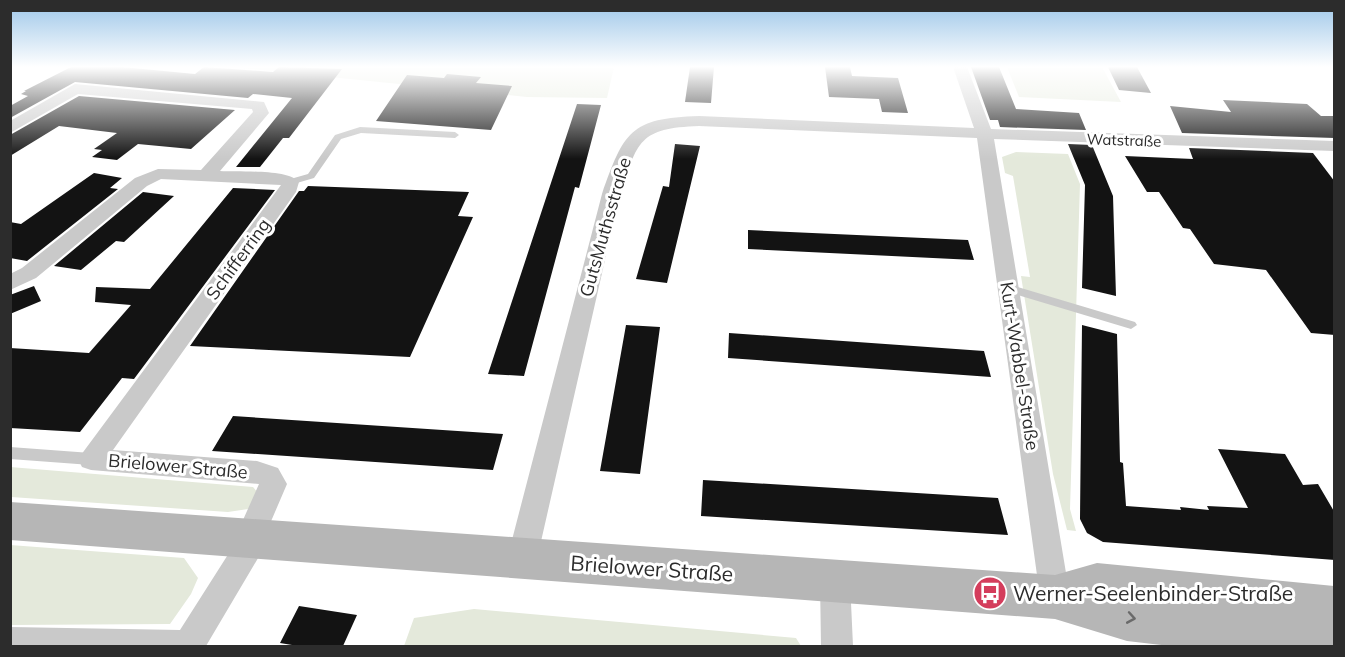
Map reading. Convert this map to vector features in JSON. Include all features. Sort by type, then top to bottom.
[{"type":"main road","name":"Brielower Straße","points":[[10,521],[1054,597],[1127,618],[1335,646]]},
{"type":"main road","name":"Brielower Straße","points":[[1054,597],[1097,584],[1335,608]]},
{"type":"street","points":[[10,128],[61,98]]},
{"type":"street","points":[[174,98],[258,105],[261,113],[206,176]]},
{"type":"street","points":[[972,98],[986,135]]},
{"type":"street","name":"GutsMuthsstraße","points":[[522,560],[610,194],[633,138],[649,127],[681,121],[986,135]]},
{"type":"street","name":"Watstraße","points":[[986,135],[1332,150]]},
{"type":"street","name":"Kurt-Wabbel-Straße","points":[[986,135],[1054,597]]},
{"type":"street","points":[[10,283],[29,273],[141,182],[158,174],[282,179],[290,182]]},
{"type":"street","name":"Schifferring","points":[[133,403],[290,188],[290,182]]},
{"type":"street","name":"Brielower Straße","points":[[91,459],[133,403]]},
{"type":"street","name":"Brielower Straße","points":[[91,459],[257,472],[269,476],[273,484],[251,538]]},
{"type":"street","points":[[10,643],[189,646],[251,538]]},
{"type":"street","points":[[835,581],[837,646]]},
{"type":"lane","points":[[290,182],[311,176],[338,137],[360,130],[455,135]]},
{"type":"lane","points":[[1008,288],[1131,325]]},
{"type":"lane","name":"Brielower Straße","points":[[10,453],[91,459]]},
{"type":"shaded area","points":[[1032,98],[1119,98],[1121,102]]},
{"type":"shaded area","points":[[1016,152],[1068,154],[1080,184],[1070,509],[1076,531],[1067,530],[1053,474],[1021,276],[1030,277],[1013,176],[1005,173],[1002,157]]},
{"type":"shaded area","points":[[10,467],[253,487],[260,495],[248,509],[228,512],[11,497]]},
{"type":"shaded area","points":[[10,545],[184,558],[198,578],[191,594],[170,624],[11,625]]},
{"type":"shaded area","points":[[474,609],[796,638],[801,646],[404,646],[414,618]]},
{"type":"building","points":[[25,98],[47,98],[10,118],[10,106]]},
{"type":"building","points":[[76,98],[235,110],[191,149],[138,144],[117,160],[92,157],[102,150],[94,149],[117,133],[59,126],[10,156],[10,135]]},
{"type":"building","points":[[289,98],[320,98],[289,138],[283,138],[260,167],[236,167],[292,98]]},
{"type":"building","points":[[392,98],[506,98],[491,130],[376,121]]},
{"type":"building","points":[[686,98],[711,98],[711,103],[685,102]]},
{"type":"building","points":[[845,98],[904,98],[908,113],[882,112],[879,99]]},
{"type":"building","points":[[982,98],[1011,98],[1016,109],[1079,113],[1086,130],[1000,127],[998,120],[990,120]]},
{"type":"building","points":[[1223,100],[1307,104],[1321,116],[1335,116],[1335,138],[1182,133],[1170,106],[1231,112]]},
{"type":"building","points":[[577,104],[601,105],[579,188],[575,187],[524,376],[488,374]]},
{"type":"building","points":[[675,144],[700,146],[667,283],[636,279],[663,186],[669,187]]},
{"type":"building","points":[[1068,144],[1092,145],[1113,196],[1116,296],[1082,288],[1085,185]]},
{"type":"building","points":[[1189,148],[1313,153],[1335,182],[1335,335],[1311,333],[1266,270],[1214,264],[1190,229],[1183,228],[1159,192],[1147,192],[1125,156],[1193,159]]},
{"type":"building","points":[[94,173],[122,178],[110,188],[118,189],[27,261],[10,258],[10,222],[21,224]]},
{"type":"building","points":[[308,186],[469,192],[458,216],[473,217],[410,357],[190,346],[299,191],[304,191]]},
{"type":"building","points":[[233,188],[275,190],[134,379],[122,378],[80,432],[10,428],[10,348],[89,353],[131,305],[95,302],[96,287],[150,289]]},
{"type":"building","points":[[143,192],[174,196],[124,242],[116,241],[81,270],[54,266]]},
{"type":"building","points":[[748,230],[968,240],[974,260],[748,249]]},
{"type":"building","points":[[34,286],[41,301],[10,314],[10,295]]},
{"type":"building","points":[[626,325],[660,327],[640,474],[600,471]]},
{"type":"building","points":[[1082,325],[1117,334],[1120,462],[1123,463],[1126,506],[1181,510],[1180,507],[1209,510],[1207,506],[1248,508],[1218,449],[1285,454],[1303,485],[1318,484],[1335,513],[1335,560],[1103,542],[1087,533],[1080,519]]},
{"type":"building","points":[[729,333],[984,351],[991,377],[728,358]]},
{"type":"building","points":[[233,416],[503,434],[493,470],[212,451]]},
{"type":"building","points":[[703,480],[998,498],[1008,535],[701,516]]},
{"type":"building","points":[[299,606],[357,615],[343,646],[291,646],[280,643]]},
{"type":"place","name":"Werner-Seelenbinder-Straße","points":[[990,593]]}]
